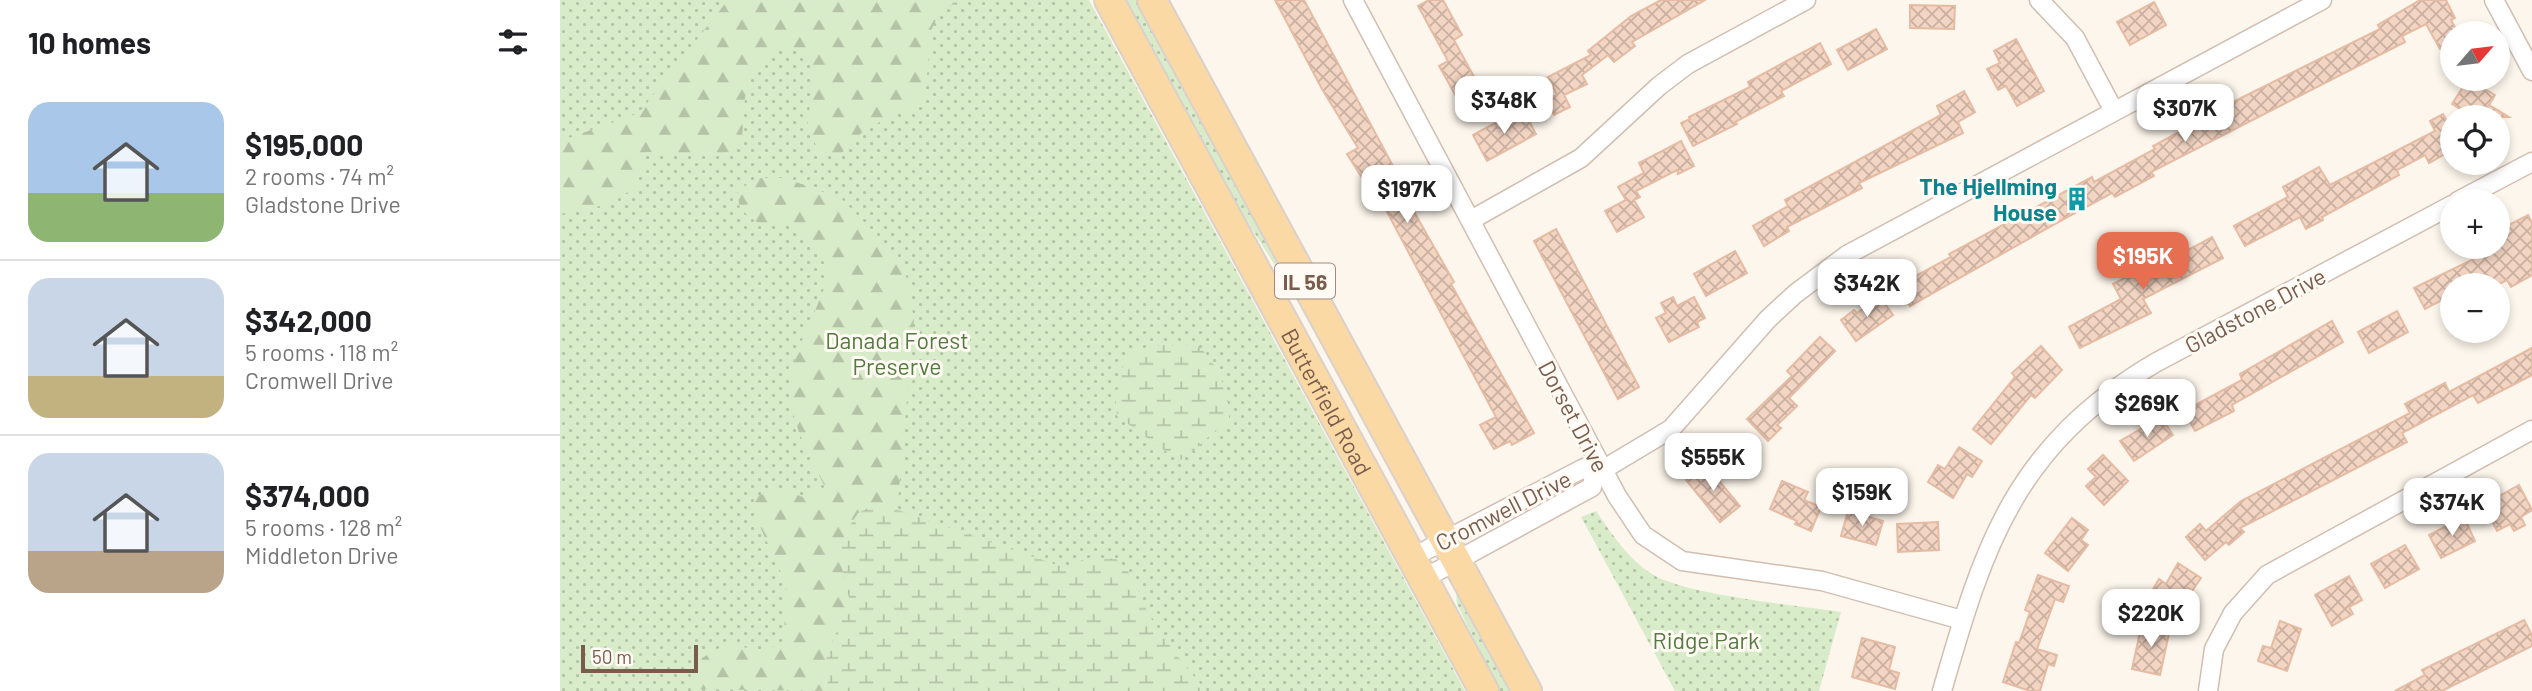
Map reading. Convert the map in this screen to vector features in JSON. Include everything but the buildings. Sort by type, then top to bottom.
[{"type":"main road","name":"Butterfield Road","points":[[1109,0],[1484,691]]},
{"type":"main road","name":"Butterfield Road","points":[[1152,0],[1527,691]]},
{"type":"street","name":"Dorset Drive","points":[[1353,0],[1471,220],[1599,473],[1643,535],[1682,561],[1822,581],[1962,620]]},
{"type":"street","points":[[1471,220],[1581,158],[1659,86],[1688,64],[1806,0]]},
{"type":"street","points":[[2039,0],[2075,38],[2115,111]]},
{"type":"street","name":"Cromwell Drive","points":[[1417,568],[1592,487],[1599,473],[1655,441],[1682,419],[1768,319],[1827,268],[1871,241],[2322,0]]},
{"type":"street","points":[[2494,0],[2532,71]]},
{"type":"street","points":[[2481,189],[2532,162]]},
{"type":"street","name":"Gladstone Drive","points":[[1942,691],[1962,620],[1988,545],[2014,497],[2046,453],[2088,410],[2155,363],[2440,211]]},
{"type":"street","points":[[2208,691],[2214,649],[2233,613],[2267,575],[2532,430]]},
{"type":"green space","name":"Danada Forest Preserve","points":[[560,0],[1089,0],[1465,691],[560,691]]},
{"type":"green space","points":[[728,0],[958,1],[940,16],[932,29],[920,105],[866,130],[856,137],[840,156],[819,154],[807,121],[815,82],[805,49],[782,47],[751,70],[745,98],[742,137],[730,152],[704,155],[647,152],[634,189],[605,205],[560,214],[560,141],[639,113]]},
{"type":"green space","points":[[1120,0],[1141,0],[1314,327],[1195,139]]},
{"type":"green space","points":[[760,178],[785,178],[842,199],[887,246],[906,276],[914,320],[897,512],[878,503],[840,558],[849,598],[840,626],[828,686],[832,691],[690,689],[702,658],[724,645],[766,650],[784,641],[786,584],[752,509],[757,496],[780,489],[803,497],[825,487],[798,428],[790,397],[793,365],[825,286],[821,248],[791,225],[758,223],[740,209],[737,190]]},
{"type":"green space","points":[[1195,344],[1210,359],[1221,378],[1228,400],[1229,422],[1179,461],[1117,416],[1117,383],[1125,364],[1140,350],[1156,345]]},
{"type":"green space","points":[[878,503],[1063,567],[1088,558],[1116,559],[1133,580],[1146,609],[1164,638],[1207,691],[832,691],[828,686],[826,659],[849,598],[840,558],[845,533],[858,513]]},
{"type":"green space","name":"Ridge Park","points":[[1596,511],[1635,561],[1667,581],[1688,588],[1742,598],[1841,612],[1819,691],[1675,691],[1581,517]]},
{"type":"green space","points":[[1455,580],[1517,691],[1499,691],[1457,604]]},
{"type":"place","name":"The Hjellming House","points":[[2077,199]]}]
